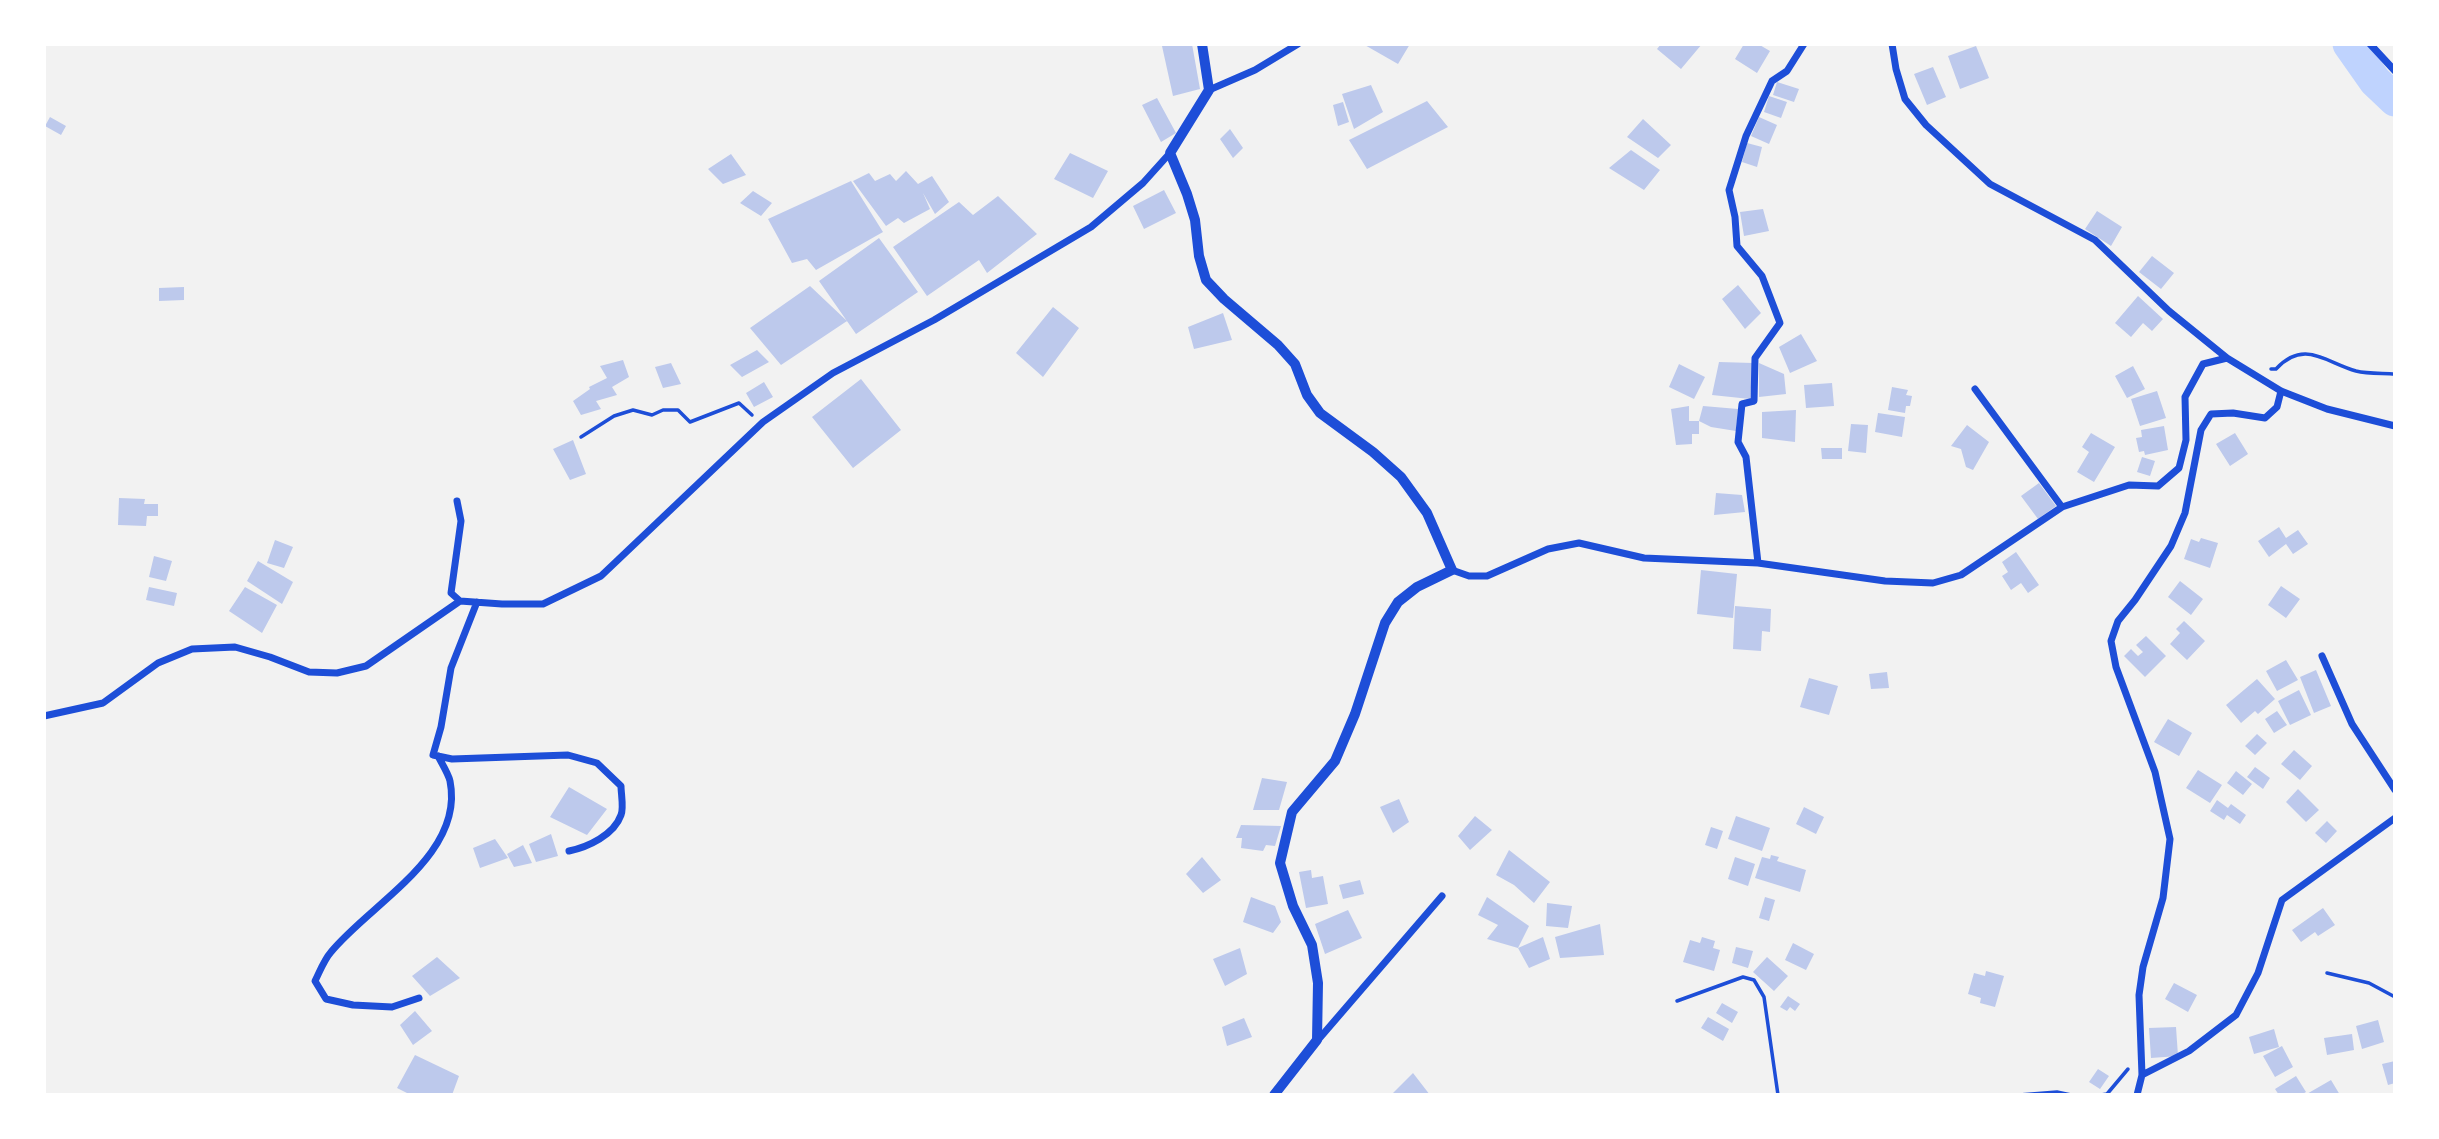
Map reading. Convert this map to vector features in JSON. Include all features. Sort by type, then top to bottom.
[{"type":"street","points":[[1202,44],[1209,90]]},
{"type":"street","points":[[44,716],[103,703],[159,663],[192,649],[236,647],[309,672],[337,673],[366,666],[460,601],[543,604],[601,576],[763,422],[833,373],[934,320],[1091,227],[1143,183],[1170,153],[1209,90],[1255,70],[1298,44]]},
{"type":"street","points":[[1758,563],[1746,457],[1738,442],[1739,430],[1742,404],[1754,401],[1755,358],[1780,323],[1762,276],[1737,246],[1729,190],[1746,136],[1772,81],[1787,71],[1804,44]]},
{"type":"street","points":[[1892,44],[1905,99],[1926,125],[1990,184],[2095,240],[2169,311],[2227,358],[2281,391],[2327,408],[2395,426]]},
{"type":"street","points":[[2370,44],[2395,71]]},
{"type":"street","points":[[1170,153],[1195,220],[1199,256],[1206,280],[1278,345],[1295,364],[1307,395],[1321,413],[1401,477],[1426,513],[1452,570]]},
{"type":"street","points":[[1317,1040],[1318,983],[1312,945],[1293,906],[1280,863],[1292,812],[1335,761],[1355,714],[1385,623],[1398,602],[1417,587],[1452,570],[1469,576],[1487,576],[1548,549],[1579,543],[1644,558],[1758,563],[1885,581],[1933,583],[1961,575],[2062,507],[2129,485],[2158,486],[2179,468],[2186,440],[2185,397],[2203,364],[2227,358]]},
{"type":"street","points":[[1975,389],[2062,507]]},
{"type":"street","points":[[2137,1095],[2142,1075],[2139,995],[2143,967],[2163,898],[2169,839],[2155,772],[2116,667],[2111,641],[2118,621],[2171,546],[2185,513],[2201,430],[2211,414],[2233,413],[2265,418],[2277,407],[2281,391]]},
{"type":"street","points":[[457,501],[461,522],[451,593],[460,601]]},
{"type":"street","points":[[477,602],[451,668],[433,755],[452,759],[568,755],[597,763],[621,786],[621,815],[610,831],[583,848],[569,851]]},
{"type":"street","points":[[2322,656],[2352,724],[2395,790]]},
{"type":"street","points":[[419,998],[392,1007],[353,1005],[326,999],[315,981],[330,953],[422,864],[440,836],[450,813],[450,780],[438,756]]},
{"type":"street","points":[[2142,1075],[2189,1051],[2236,1015],[2258,973],[2281,900],[2395,818]]},
{"type":"street","points":[[1274,1095],[1317,1040],[1442,896]]},
{"type":"path","points":[[2266,369],[2276,369],[2285,359],[2301,354],[2314,354],[2358,372],[2395,374]]},
{"type":"path","points":[[581,437],[614,416],[633,410],[652,415],[663,410],[677,410],[690,422],[739,403],[763,422]]},
{"type":"path","points":[[2327,974],[2370,983],[2395,997]]},
{"type":"path","points":[[1677,1001],[1742,977],[1754,980],[1763,997],[1778,1095]]},
{"type":"path","points":[[2101,1095],[2107,1094],[2141,1054]]},
{"type":"path","points":[[2019,1095],[2057,1092],[2071,1095]]},
{"type":"building","points":[[1192,44],[1200,89],[1173,96],[1162,46]]},
{"type":"building","points":[[1363,44],[1410,44],[1398,64]]},
{"type":"building","points":[[1661,44],[1702,44],[1681,69],[1657,49]]},
{"type":"building","points":[[1744,44],[1758,44],[1770,51],[1757,73],[1735,59]]},
{"type":"building","points":[[1976,46],[1989,78],[1960,89],[1948,56]]},
{"type":"building","points":[[1933,67],[1946,97],[1927,105],[1914,74]]},
{"type":"building","points":[[1777,82],[1799,89],[1794,102],[1773,95]]},
{"type":"building","points":[[1371,85],[1383,112],[1354,129],[1342,94]]},
{"type":"building","points":[[1769,96],[1787,102],[1781,118],[1764,112]]},
{"type":"building","points":[[1157,98],[1176,133],[1161,142],[1142,105]]},
{"type":"building","points":[[1427,101],[1448,127],[1367,169],[1349,140]]},
{"type":"building","points":[[1343,102],[1349,122],[1338,126],[1333,105]]},
{"type":"building","points":[[50,117],[66,126],[61,135],[45,126]]},
{"type":"building","points":[[1759,117],[1777,125],[1769,144],[1751,136]]},
{"type":"building","points":[[1643,119],[1671,145],[1658,158],[1627,137]]},
{"type":"building","points":[[1230,129],[1243,148],[1233,158],[1220,139]]},
{"type":"building","points":[[1747,143],[1762,147],[1757,167],[1742,162]]},
{"type":"building","points":[[1631,150],[1660,170],[1644,190],[1609,168]]},
{"type":"building","points":[[1070,153],[1108,171],[1093,198],[1054,179]]},
{"type":"building","points":[[731,154],[746,175],[723,184],[708,169]]},
{"type":"building","points":[[906,171],[918,184],[932,176],[949,202],[935,214],[923,193],[930,209],[904,223],[898,218],[886,226],[853,181],[869,173],[875,181],[890,174],[896,181]]},
{"type":"building","points":[[851,181],[883,232],[816,270],[807,259],[792,263],[768,219]]},
{"type":"building","points":[[1164,190],[1176,213],[1144,229],[1133,206]]},
{"type":"building","points":[[753,191],[772,203],[761,216],[740,203]]},
{"type":"building","points":[[998,196],[1037,234],[987,273],[979,260],[927,296],[893,247],[959,202],[973,215]]},
{"type":"building","points":[[1763,209],[1769,231],[1744,236],[1740,212]]},
{"type":"building","points":[[2097,211],[2122,227],[2111,246],[2085,229]]},
{"type":"building","points":[[879,238],[918,292],[856,334],[819,281]]},
{"type":"building","points":[[2152,256],[2174,273],[2161,289],[2139,272]]},
{"type":"building","points":[[1738,285],[1761,313],[1745,329],[1722,299]]},
{"type":"building","points":[[810,286],[847,321],[781,365],[750,328]]},
{"type":"building","points":[[184,287],[184,300],[159,301],[159,288]]},
{"type":"building","points":[[2138,296],[2163,319],[2152,331],[2143,323],[2131,337],[2115,323]]},
{"type":"building","points":[[1053,307],[1079,328],[1043,377],[1016,353]]},
{"type":"building","points":[[1223,313],[1232,340],[1194,349],[1188,327]]},
{"type":"building","points":[[1801,334],[1817,361],[1790,373],[1779,347]]},
{"type":"building","points":[[757,350],[769,362],[742,377],[730,365]]},
{"type":"building","points":[[623,360],[629,377],[612,387],[617,395],[596,401],[601,409],[581,415],[573,401],[590,389],[589,387],[607,378],[600,366]]},
{"type":"building","points":[[1719,362],[1753,363],[1750,399],[1712,395]]},
{"type":"building","points":[[671,363],[681,384],[663,388],[655,367]]},
{"type":"building","points":[[1759,363],[1784,374],[1786,394],[1759,397]]},
{"type":"building","points":[[1679,364],[1705,377],[1694,399],[1669,387]]},
{"type":"building","points":[[2133,366],[2145,389],[2127,398],[2115,376]]},
{"type":"building","points":[[861,379],[901,430],[853,468],[812,417]]},
{"type":"building","points":[[764,382],[773,397],[754,407],[746,393]]},
{"type":"building","points":[[1832,383],[1834,406],[1806,408],[1804,385]]},
{"type":"building","points":[[1892,387],[1908,390],[1906,395],[1912,396],[1905,413],[1888,410]]},
{"type":"building","points":[[2157,391],[2166,418],[2140,426],[2131,399]]},
{"type":"building","points":[[1689,406],[1689,421],[1699,421],[1699,434],[1692,434],[1692,444],[1676,445],[1671,409]]},
{"type":"building","points":[[1703,406],[1738,409],[1736,431],[1711,427],[1699,421]]},
{"type":"building","points":[[1796,410],[1795,442],[1762,438],[1762,412]]},
{"type":"building","points":[[1878,413],[1905,417],[1902,437],[1875,432]]},
{"type":"building","points":[[1851,424],[1868,425],[1866,453],[1848,451]]},
{"type":"building","points":[[1967,425],[1989,442],[1973,470],[1966,467],[1961,449],[1951,446]]},
{"type":"building","points":[[2164,426],[2168,450],[2145,455],[2144,451],[2139,452],[2136,438],[2142,437],[2141,430]]},
{"type":"building","points":[[2091,433],[2115,447],[2094,482],[2077,472],[2089,452],[2082,447]]},
{"type":"building","points":[[2235,433],[2248,454],[2230,466],[2216,444]]},
{"type":"building","points":[[573,440],[586,474],[570,480],[553,449]]},
{"type":"building","points":[[1821,448],[1842,448],[1842,459],[1822,459]]},
{"type":"building","points":[[2142,457],[2155,461],[2150,476],[2137,472]]},
{"type":"building","points":[[2039,483],[2056,506],[2038,519],[2021,496]]},
{"type":"building","points":[[1716,493],[1742,495],[1745,512],[1714,515]]},
{"type":"building","points":[[119,498],[145,499],[144,504],[158,504],[158,516],[147,516],[146,526],[118,525]]},
{"type":"building","points":[[2279,527],[2286,538],[2298,530],[2308,544],[2293,554],[2286,544],[2269,557],[2258,541]]},
{"type":"building","points":[[2201,538],[2218,543],[2210,568],[2184,559],[2191,539],[2199,542]]},
{"type":"building","points":[[275,540],[293,547],[284,568],[267,563]]},
{"type":"building","points":[[2016,552],[2039,585],[2028,593],[2021,583],[2011,590],[2002,576],[2008,572],[2002,562]]},
{"type":"building","points":[[154,556],[172,561],[166,581],[149,577]]},
{"type":"building","points":[[258,561],[293,582],[282,604],[247,581]]},
{"type":"building","points":[[1701,570],[1737,574],[1733,618],[1697,614]]},
{"type":"building","points":[[2180,581],[2203,599],[2191,615],[2168,597]]},
{"type":"building","points":[[2281,586],[2300,599],[2286,618],[2268,605]]},
{"type":"building","points":[[149,587],[177,593],[174,606],[146,600]]},
{"type":"building","points":[[245,587],[277,605],[262,633],[229,611]]},
{"type":"building","points":[[1735,606],[1771,609],[1770,632],[1762,631],[1761,651],[1733,649]]},
{"type":"building","points":[[2184,621],[2205,641],[2187,660],[2170,644],[2180,633],[2176,629]]},
{"type":"building","points":[[2146,636],[2166,656],[2145,677],[2124,656],[2131,649],[2138,656],[2143,652],[2136,645]]},
{"type":"building","points":[[2286,660],[2298,680],[2277,691],[2266,671]]},
{"type":"building","points":[[2316,670],[2331,706],[2314,713],[2300,677]]},
{"type":"building","points":[[1887,672],[1889,688],[1871,689],[1869,674]]},
{"type":"building","points":[[1809,678],[1838,686],[1829,715],[1800,707]]},
{"type":"building","points":[[2257,679],[2275,699],[2258,714],[2255,711],[2241,723],[2226,705]]},
{"type":"building","points":[[2299,690],[2311,715],[2290,725],[2278,701]]},
{"type":"building","points":[[2277,711],[2287,725],[2274,733],[2265,719]]},
{"type":"building","points":[[2168,719],[2192,733],[2179,756],[2154,742]]},
{"type":"building","points":[[2257,734],[2267,743],[2255,755],[2245,746]]},
{"type":"building","points":[[2294,750],[2312,766],[2300,780],[2281,764]]},
{"type":"building","points":[[2255,767],[2270,778],[2263,789],[2247,777]]},
{"type":"building","points":[[2198,770],[2222,785],[2210,803],[2186,788]]},
{"type":"building","points":[[2236,771],[2252,784],[2243,795],[2227,783]]},
{"type":"building","points":[[1262,778],[1287,782],[1279,810],[1253,810]]},
{"type":"building","points":[[569,787],[607,809],[587,835],[550,817]]},
{"type":"building","points":[[2298,789],[2319,810],[2306,822],[2286,802]]},
{"type":"building","points":[[1399,799],[1409,822],[1393,833],[1380,807]]},
{"type":"building","points":[[2217,800],[2228,808],[2231,804],[2246,815],[2240,824],[2227,815],[2224,820],[2210,811]]},
{"type":"building","points":[[1804,807],[1824,817],[1816,834],[1796,824]]},
{"type":"building","points":[[1475,816],[1492,830],[1470,850],[1458,836]]},
{"type":"building","points":[[1736,816],[1770,828],[1762,851],[1728,839]]},
{"type":"building","points":[[2327,821],[2337,831],[2326,843],[2315,833]]},
{"type":"building","points":[[1241,825],[1281,826],[1275,846],[1266,845],[1263,851],[1241,848],[1242,838],[1236,838]]},
{"type":"building","points":[[1711,827],[1723,831],[1717,849],[1705,845]]},
{"type":"building","points":[[551,834],[558,856],[536,862],[529,844]]},
{"type":"building","points":[[495,839],[508,858],[480,868],[473,848]]},
{"type":"building","points":[[523,845],[532,863],[514,867],[507,854]]},
{"type":"building","points":[[1509,850],[1550,882],[1534,903],[1514,885],[1496,875]]},
{"type":"building","points":[[1771,855],[1779,857],[1777,861],[1806,870],[1800,892],[1755,878],[1762,857],[1770,859]]},
{"type":"building","points":[[1202,857],[1221,880],[1203,893],[1186,874]]},
{"type":"building","points":[[1735,857],[1755,864],[1748,886],[1728,879]]},
{"type":"building","points":[[1311,870],[1312,878],[1323,876],[1328,904],[1306,908],[1299,872]]},
{"type":"building","points":[[1360,880],[1364,894],[1343,899],[1339,885]]},
{"type":"building","points":[[1251,897],[1275,906],[1281,922],[1273,933],[1243,922]]},
{"type":"building","points":[[1487,897],[1529,926],[1518,948],[1487,939],[1498,925],[1478,915]]},
{"type":"building","points":[[1765,897],[1775,900],[1769,921],[1759,918]]},
{"type":"building","points":[[1547,903],[1572,906],[1568,928],[1546,926]]},
{"type":"building","points":[[2323,908],[2335,925],[2318,936],[2315,932],[2301,942],[2292,930]]},
{"type":"building","points":[[1348,910],[1362,938],[1325,954],[1315,924]]},
{"type":"building","points":[[1600,924],[1604,955],[1560,958],[1555,937]]},
{"type":"building","points":[[1543,937],[1550,959],[1529,968],[1518,948]]},
{"type":"building","points":[[1702,937],[1715,941],[1713,948],[1720,950],[1714,971],[1683,962],[1690,940],[1700,943]]},
{"type":"building","points":[[1793,943],[1814,954],[1806,970],[1785,960]]},
{"type":"building","points":[[1736,947],[1753,951],[1748,968],[1732,963]]},
{"type":"building","points":[[1240,948],[1247,974],[1225,986],[1213,959]]},
{"type":"building","points":[[437,957],[460,978],[430,996],[412,976]]},
{"type":"building","points":[[1767,957],[1788,976],[1774,991],[1753,972]]},
{"type":"building","points":[[1986,971],[2004,976],[1995,1007],[1980,1003],[1981,998],[1968,994],[1974,973],[1985,976]]},
{"type":"building","points":[[2174,983],[2197,995],[2188,1012],[2165,999]]},
{"type":"building","points":[[1788,996],[1800,1004],[1795,1011],[1790,1007],[1787,1011],[1780,1007]]},
{"type":"building","points":[[1722,1003],[1738,1012],[1732,1023],[1716,1013]]},
{"type":"building","points":[[415,1011],[432,1031],[413,1045],[400,1025]]},
{"type":"building","points":[[1708,1017],[1729,1029],[1723,1041],[1701,1028]]},
{"type":"building","points":[[1244,1018],[1252,1037],[1227,1046],[1222,1027]]},
{"type":"building","points":[[2378,1020],[2384,1042],[2362,1049],[2356,1026]]},
{"type":"building","points":[[2176,1027],[2178,1056],[2151,1058],[2149,1028]]},
{"type":"building","points":[[2274,1029],[2279,1047],[2254,1054],[2249,1037]]},
{"type":"building","points":[[2352,1034],[2354,1050],[2327,1055],[2324,1038]]},
{"type":"building","points":[[2282,1046],[2293,1067],[2275,1077],[2263,1056]]},
{"type":"building","points":[[415,1055],[459,1076],[452,1095],[411,1095],[397,1088]]},
{"type":"building","points":[[2395,1061],[2395,1083],[2388,1085],[2382,1064]]},
{"type":"building","points":[[2098,1069],[2109,1076],[2100,1089],[2089,1082]]},
{"type":"building","points":[[1413,1073],[1430,1095],[1391,1095]]},
{"type":"building","points":[[2296,1076],[2306,1092],[2301,1095],[2279,1095],[2275,1089]]},
{"type":"building","points":[[2331,1080],[2340,1095],[2305,1095]]},
{"type":"waterway","points":[[2349,44],[2375,81],[2395,100]]}]
